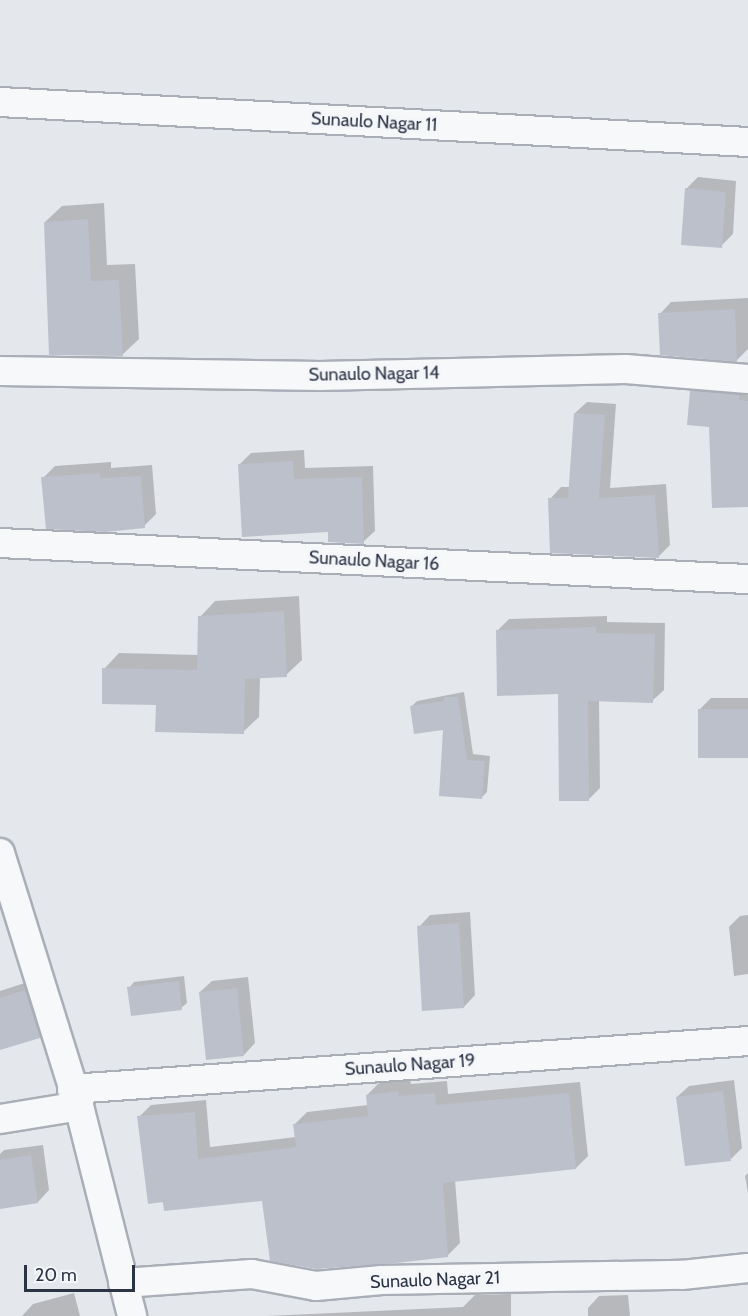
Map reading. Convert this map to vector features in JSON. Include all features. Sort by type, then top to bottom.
[{"type":"street","name":"Sunaulo Nagar 11","points":[[0,102],[748,142]]},
{"type":"street","name":"Sunaulo Nagar 14","points":[[0,371],[320,376],[626,369],[748,379]]},
{"type":"street","name":"Sunaulo Nagar 16","points":[[0,543],[748,579]]},
{"type":"street","points":[[0,853],[76,1097],[132,1316]]},
{"type":"street","name":"Sunaulo Nagar 19","points":[[0,1119],[76,1097],[748,1041]]},
{"type":"street","name":"Sunaulo Nagar 21","points":[[123,1283],[252,1275],[316,1286],[382,1280],[682,1275],[748,1268]]},
{"type":"building","points":[[685,188],[726,192],[722,248],[681,245]]},
{"type":"building","points":[[88,219],[91,281],[119,280],[123,356],[49,355],[44,222]]},
{"type":"building","points":[[735,309],[737,362],[660,355],[658,313]]},
{"type":"building","points":[[690,391],[739,395],[739,400],[748,401],[748,507],[712,508],[709,427],[687,425]]},
{"type":"building","points":[[574,413],[605,415],[599,498],[655,495],[659,558],[550,553],[548,498],[568,498]]},
{"type":"building","points":[[293,461],[294,479],[362,477],[364,544],[328,542],[328,532],[242,537],[238,464]]},
{"type":"building","points":[[100,473],[100,478],[141,476],[145,528],[105,532],[46,529],[41,477]]},
{"type":"building","points":[[284,611],[287,677],[245,679],[244,734],[155,732],[156,705],[102,704],[102,668],[197,670],[198,616]]},
{"type":"building","points":[[596,627],[596,633],[655,634],[653,703],[588,701],[589,801],[559,801],[558,694],[497,696],[496,630]]},
{"type":"building","points":[[444,697],[458,697],[467,760],[485,761],[482,799],[439,796],[443,730],[414,734],[410,706],[444,701]]},
{"type":"building","points":[[698,709],[748,709],[748,758],[698,758]]},
{"type":"building","points":[[459,923],[464,1008],[422,1011],[417,926]]},
{"type":"building","points":[[179,981],[182,1010],[131,1016],[127,987]]},
{"type":"building","points":[[237,988],[244,1056],[206,1060],[199,992]]},
{"type":"building","points":[[25,990],[40,1038],[0,1050],[0,998]]},
{"type":"building","points":[[398,1091],[399,1096],[435,1093],[436,1105],[569,1093],[576,1169],[443,1183],[448,1257],[396,1263],[317,1269],[270,1261],[262,1201],[164,1211],[163,1202],[148,1204],[137,1116],[195,1112],[198,1159],[296,1147],[293,1124],[368,1116],[366,1095]]},
{"type":"building","points":[[723,1091],[731,1161],[685,1166],[676,1097]]},
{"type":"building","points":[[31,1155],[38,1203],[0,1209],[0,1160]]}]
